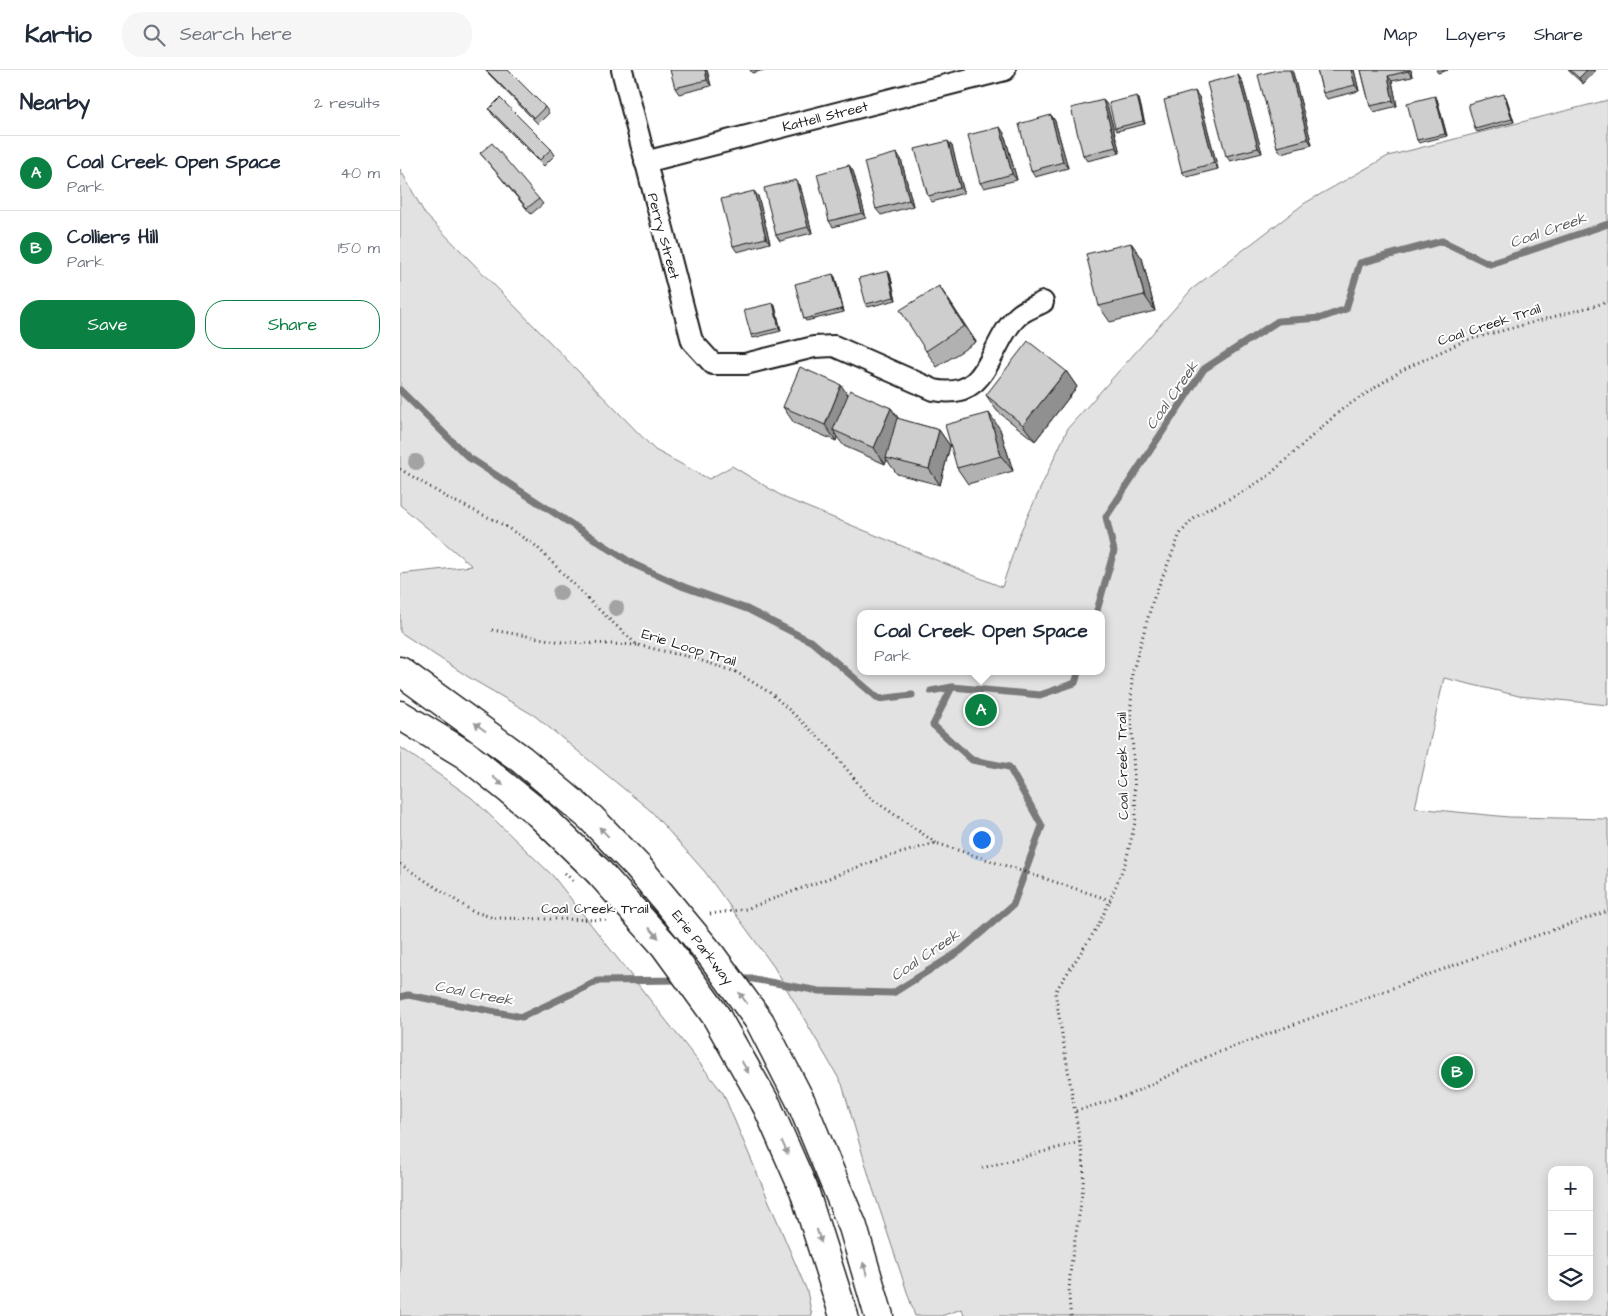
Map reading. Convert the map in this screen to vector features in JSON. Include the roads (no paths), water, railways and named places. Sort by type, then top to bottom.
[{"type":"main road","name":"Erie Parkway","points":[[400,671],[521,759],[591,818],[638,867],[711,955],[760,1022],[801,1102],[853,1227],[879,1316]]},
{"type":"main road","points":[[400,715],[466,755],[538,813],[588,878],[671,954],[716,1016],[767,1106],[804,1190],[844,1316]]},
{"type":"street","name":"Perry Street","points":[[622,70],[692,341],[713,364],[745,364],[814,347],[834,346],[934,390],[948,393],[963,389],[978,380],[1019,315],[1043,302]]},
{"type":"street","name":"Kattell Street","points":[[645,162],[1005,70]]},
{"type":"waterway","name":"Coal Creek","points":[[1097,610],[1114,551],[1106,517],[1204,369],[1278,321],[1321,318],[1346,309],[1360,263],[1442,241],[1490,264],[1608,224]]},
{"type":"waterway","points":[[400,390],[468,457],[633,564],[684,587],[747,609],[812,642],[879,699],[912,695]]},
{"type":"waterway","name":"Coal Creek","points":[[737,979],[753,979],[819,991],[893,993],[960,951],[1013,905],[1042,826],[1009,767],[972,760],[933,725],[952,687],[1040,695],[1075,683],[1078,675]]},
{"type":"waterway","points":[[931,691],[952,687]]},
{"type":"waterway","name":"Coal Creek","points":[[400,997],[408,995],[522,1017],[598,981],[682,980]]},
{"type":"place","name":"Coal Creek Open Space","points":[[981,710]]},
{"type":"place","name":"Colliers Hill","points":[[1457,1072]]}]
